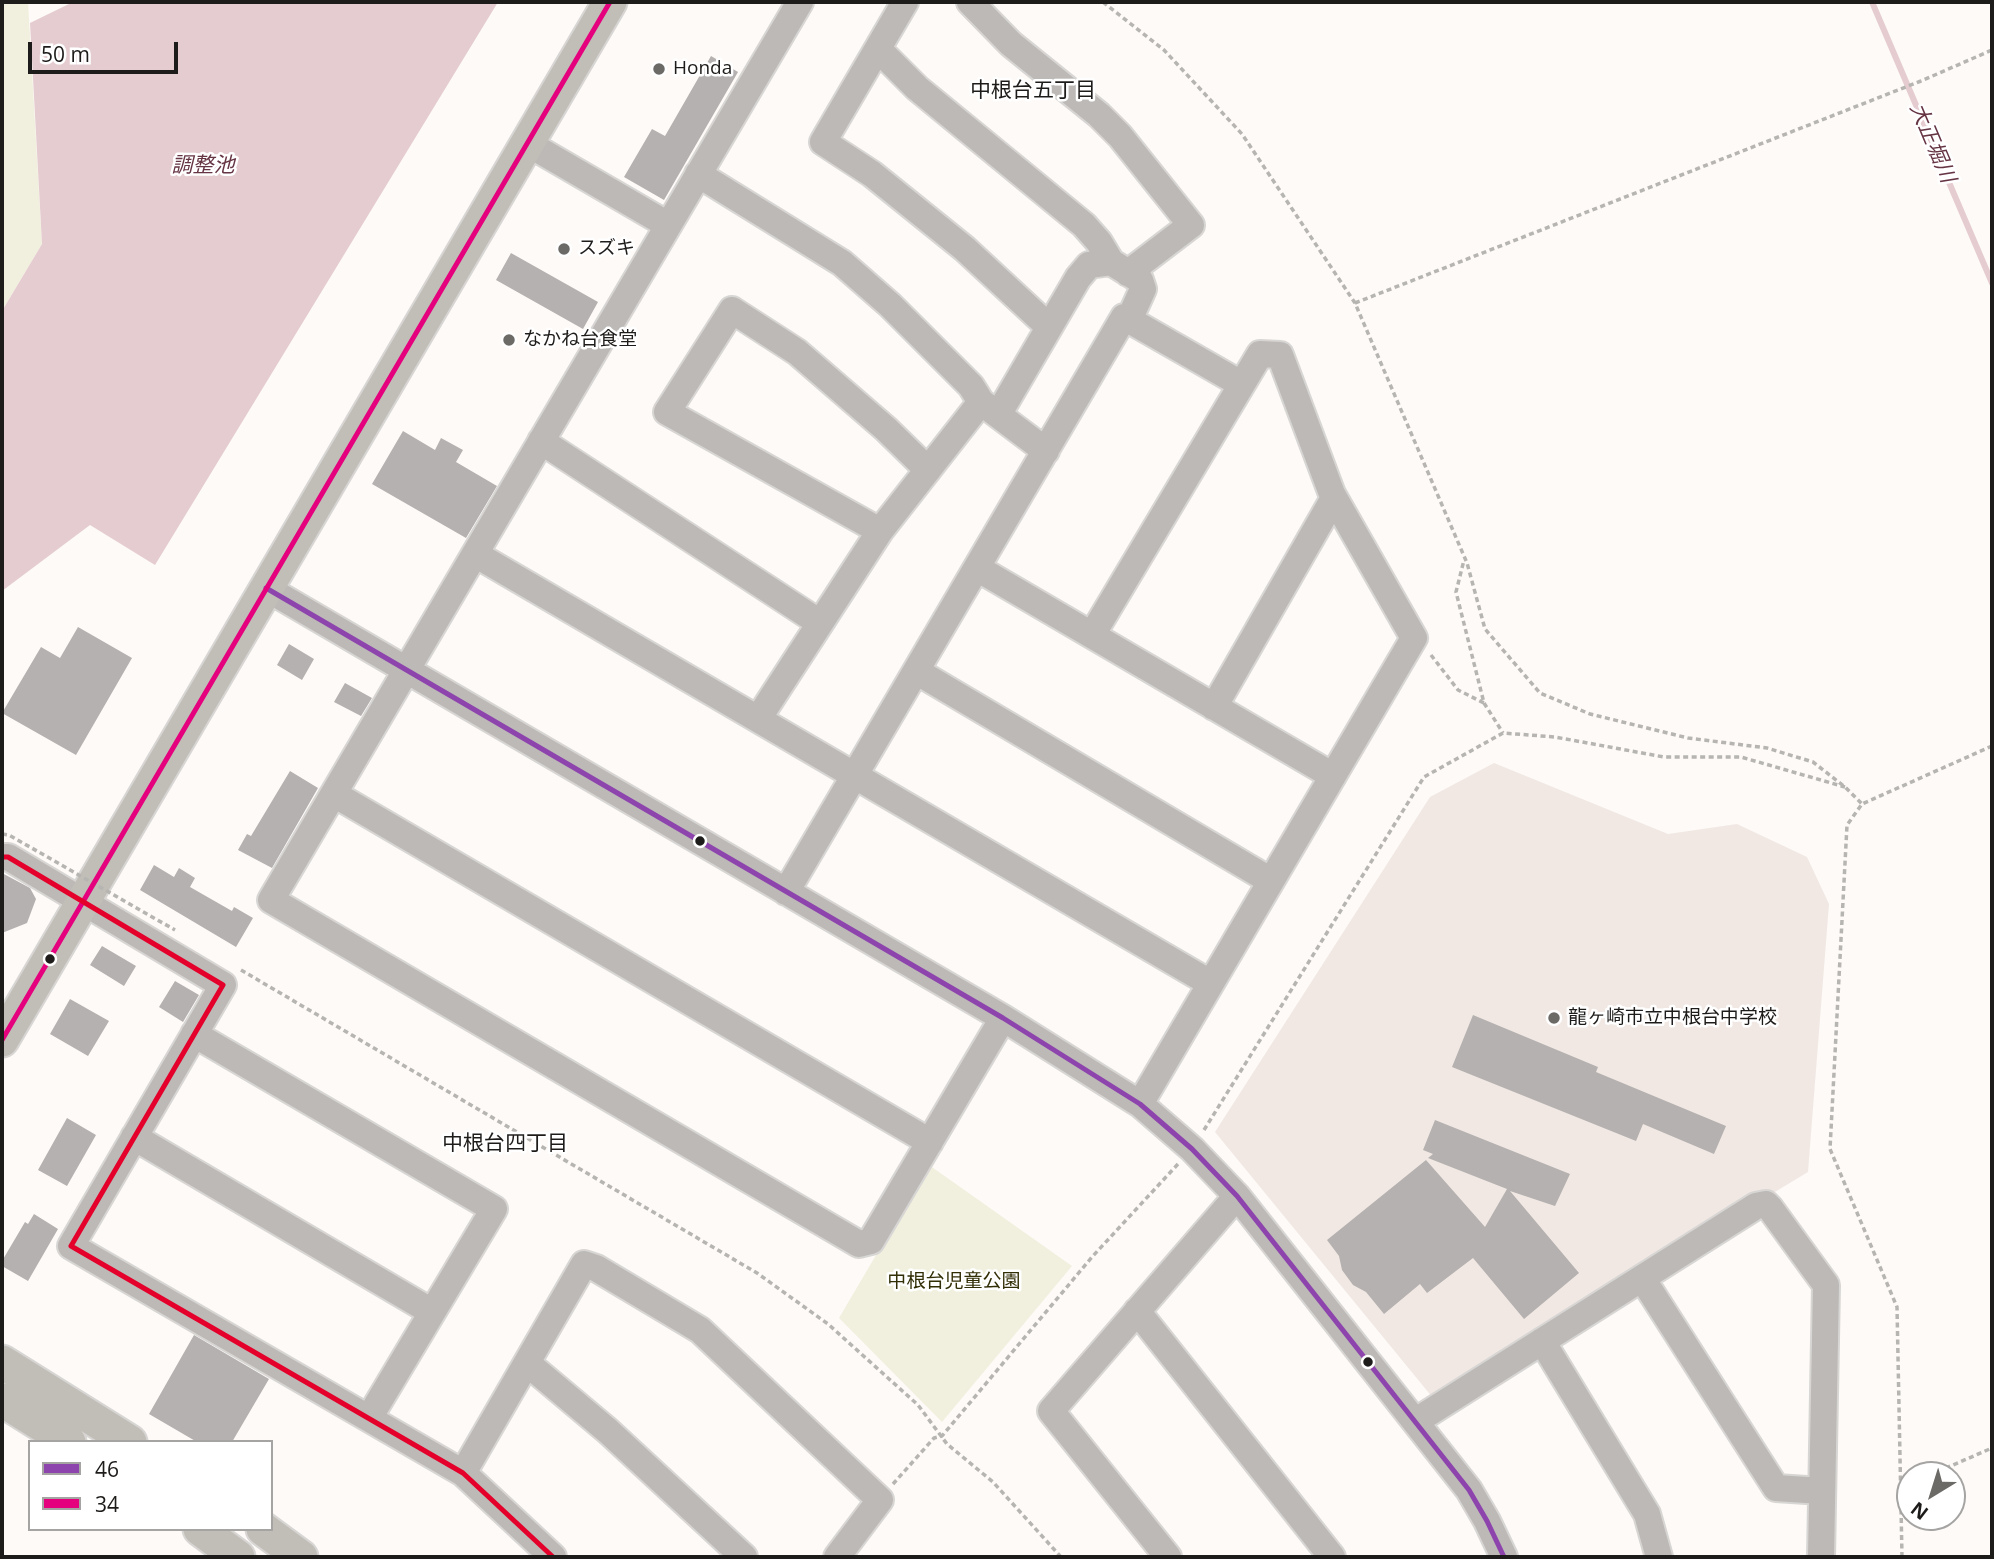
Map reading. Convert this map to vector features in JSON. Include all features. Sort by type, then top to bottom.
[{"type":"main road","points":[[2,1040],[610,2]]},
{"type":"main road","points":[[2,1362],[127,1440]]},
{"type":"main road","points":[[2,1400],[66,1440]]},
{"type":"main road","points":[[203,1531],[238,1557]]},
{"type":"street","points":[[800,2],[271,900],[859,1244],[871,1241],[1003,1018]]},
{"type":"street","points":[[905,2],[823,142],[872,174],[965,249],[1049,327]]},
{"type":"street","points":[[758,719],[880,531],[928,470],[989,408],[1049,327],[1078,278],[1089,265],[1119,268],[1191,225],[1120,136],[1011,44],[970,2]]},
{"type":"street","points":[[878,49],[917,88],[1084,225],[1119,268],[1140,280],[1143,289],[1129,320]]},
{"type":"street","points":[[527,143],[668,225]]},
{"type":"street","points":[[698,174],[842,263],[890,305],[971,386],[989,408],[1045,451]]},
{"type":"street","points":[[880,531],[667,412],[732,310],[797,352],[886,429],[928,470]]},
{"type":"street","points":[[786,891],[1124,317],[1241,384]]},
{"type":"street","points":[[1092,635],[1260,354],[1280,355],[1334,498],[1414,638],[1140,1104]]},
{"type":"street","points":[[541,441],[820,623]]},
{"type":"street","points":[[1214,707],[1334,498]]},
{"type":"street","points":[[475,554],[1210,984]]},
{"type":"street","points":[[977,568],[1333,776]]},
{"type":"street","points":[[266,588],[1003,1018],[1140,1104],[1192,1149],[1237,1196],[1469,1490],[1504,1557]]},
{"type":"street","points":[[916,671],[1271,881]]},
{"type":"street","points":[[334,794],[930,1142]]},
{"type":"street","points":[[2,857],[8,857],[223,985],[71,1246],[463,1473],[553,1557]]},
{"type":"street","points":[[194,1034],[494,1209],[369,1418]]},
{"type":"street","points":[[134,1137],[432,1312]]},
{"type":"street","points":[[1168,1557],[1051,1411],[1237,1196]]},
{"type":"street","points":[[1416,1421],[1756,1206],[1766,1204],[1826,1285],[1822,1557]]},
{"type":"street","points":[[463,1473],[584,1264],[596,1268],[700,1330],[880,1500],[837,1557]]},
{"type":"street","points":[[1642,1278],[1776,1488],[1822,1491]]},
{"type":"street","points":[[1137,1311],[1332,1557]]},
{"type":"street","points":[[1542,1341],[1647,1514],[1659,1557]]},
{"type":"street","points":[[527,1363],[608,1431],[744,1557]]},
{"type":"path","points":[[1103,2],[1164,50],[1242,134],[1355,303],[1465,558],[1485,629],[1540,693],[1590,714],[1688,738],[1767,748],[1813,762],[1862,804]]},
{"type":"path","points":[[1355,303],[1911,85],[1992,50]]},
{"type":"path","points":[[1465,558],[1456,592],[1484,703],[1503,733]]},
{"type":"path","points":[[1414,638],[1420,641],[1458,690],[1484,703]]},
{"type":"path","points":[[880,1500],[934,1438],[942,1436],[1092,1257],[1192,1149],[1424,777],[1503,733],[1555,737],[1664,757],[1741,757],[1845,787]]},
{"type":"path","points":[[1900,1461],[1897,1307],[1830,1149],[1847,825],[1862,804],[1992,746]]},
{"type":"path","points":[[2,834],[9,835],[175,930]]},
{"type":"path","points":[[234,965],[757,1273],[828,1324],[918,1405],[947,1444],[993,1482],[1061,1557]]},
{"type":"path","points":[[1962,1461],[1992,1448]]},
{"type":"path","points":[[1902,1531],[1902,1557]]},
{"type":"shaded area","name":"龍ヶ崎市立中根台中学校","points":[[1494,763],[1668,834],[1737,824],[1807,857],[1829,904],[1808,1172],[1433,1398],[1215,1132],[1430,797]]},
{"type":"green space","points":[[2,2],[28,2],[42,244],[2,311]]},
{"type":"green space","name":"中根台児童公園","points":[[929,1165],[1072,1266],[942,1422],[839,1318]]},
{"type":"water","name":"調整池","points":[[73,2],[498,2],[155,565],[90,525],[2,591],[2,311],[42,244],[30,23]]},
{"type":"building","points":[[711,56],[738,72],[664,200],[624,177],[652,129],[665,136]]},
{"type":"building","points":[[511,253],[598,302],[583,329],[496,280]]},
{"type":"building","points":[[403,431],[435,450],[441,438],[463,450],[456,462],[497,486],[466,538],[372,484]]},
{"type":"building","points":[[78,627],[132,658],[76,755],[2,713],[41,647],[60,658]]},
{"type":"building","points":[[289,644],[314,659],[302,680],[277,665]]},
{"type":"building","points":[[345,683],[372,698],[361,716],[334,702]]},
{"type":"building","points":[[290,771],[318,788],[272,868],[238,850],[247,834],[251,836]]},
{"type":"building","points":[[154,865],[174,877],[179,868],[195,878],[190,887],[232,911],[234,907],[253,918],[236,947],[140,890]]},
{"type":"building","points":[[2,873],[30,888],[36,899],[27,923],[2,933]]},
{"type":"building","points":[[102,946],[136,966],[124,986],[90,965]]},
{"type":"building","points":[[175,981],[199,995],[183,1022],[159,1007]]},
{"type":"building","points":[[70,999],[109,1021],[88,1056],[50,1034]]},
{"type":"building","points":[[1473,1015],[1598,1067],[1596,1072],[1726,1126],[1714,1154],[1643,1124],[1636,1141],[1452,1067]]},
{"type":"building","points":[[67,1118],[96,1135],[67,1186],[38,1170]]},
{"type":"building","points":[[1435,1120],[1570,1174],[1555,1206],[1510,1191],[1579,1273],[1524,1319],[1473,1258],[1427,1293],[1420,1284],[1384,1314],[1366,1292],[1353,1285],[1342,1270],[1339,1256],[1327,1240],[1426,1160],[1485,1227],[1507,1189],[1428,1158],[1433,1154],[1423,1150]]},
{"type":"building","points":[[34,1214],[58,1229],[28,1281],[2,1266],[2,1261],[25,1222],[28,1224]]},
{"type":"building","points":[[194,1335],[269,1379],[233,1440],[194,1440],[149,1414]]},
{"type":"waterway","name":"大正堀川","points":[[1872,2],[1992,283]]},
{"type":"transit line","name":"34","points":[[2,1040],[610,2]]},
{"type":"transit line","name":"46","points":[[266,588],[1003,1018],[1140,1104],[1192,1149],[1237,1196],[1469,1490],[1504,1557]]},
{"type":"transit line","points":[[2,857],[8,857],[223,985],[71,1246],[463,1473],[553,1557]]},
{"type":"place","name":"Honda","points":[[659,69]]},
{"type":"place","name":"スズキ","points":[[564,249]]},
{"type":"place","name":"なかね台食堂","points":[[509,340]]},
{"type":"place","name":"龍ヶ崎市立中根台中学校","points":[[1554,1018]]},
{"type":"district","name":"中根台五丁目","points":[[1033,91]]},
{"type":"district","name":"中根台四丁目","points":[[505,1144]]}]
